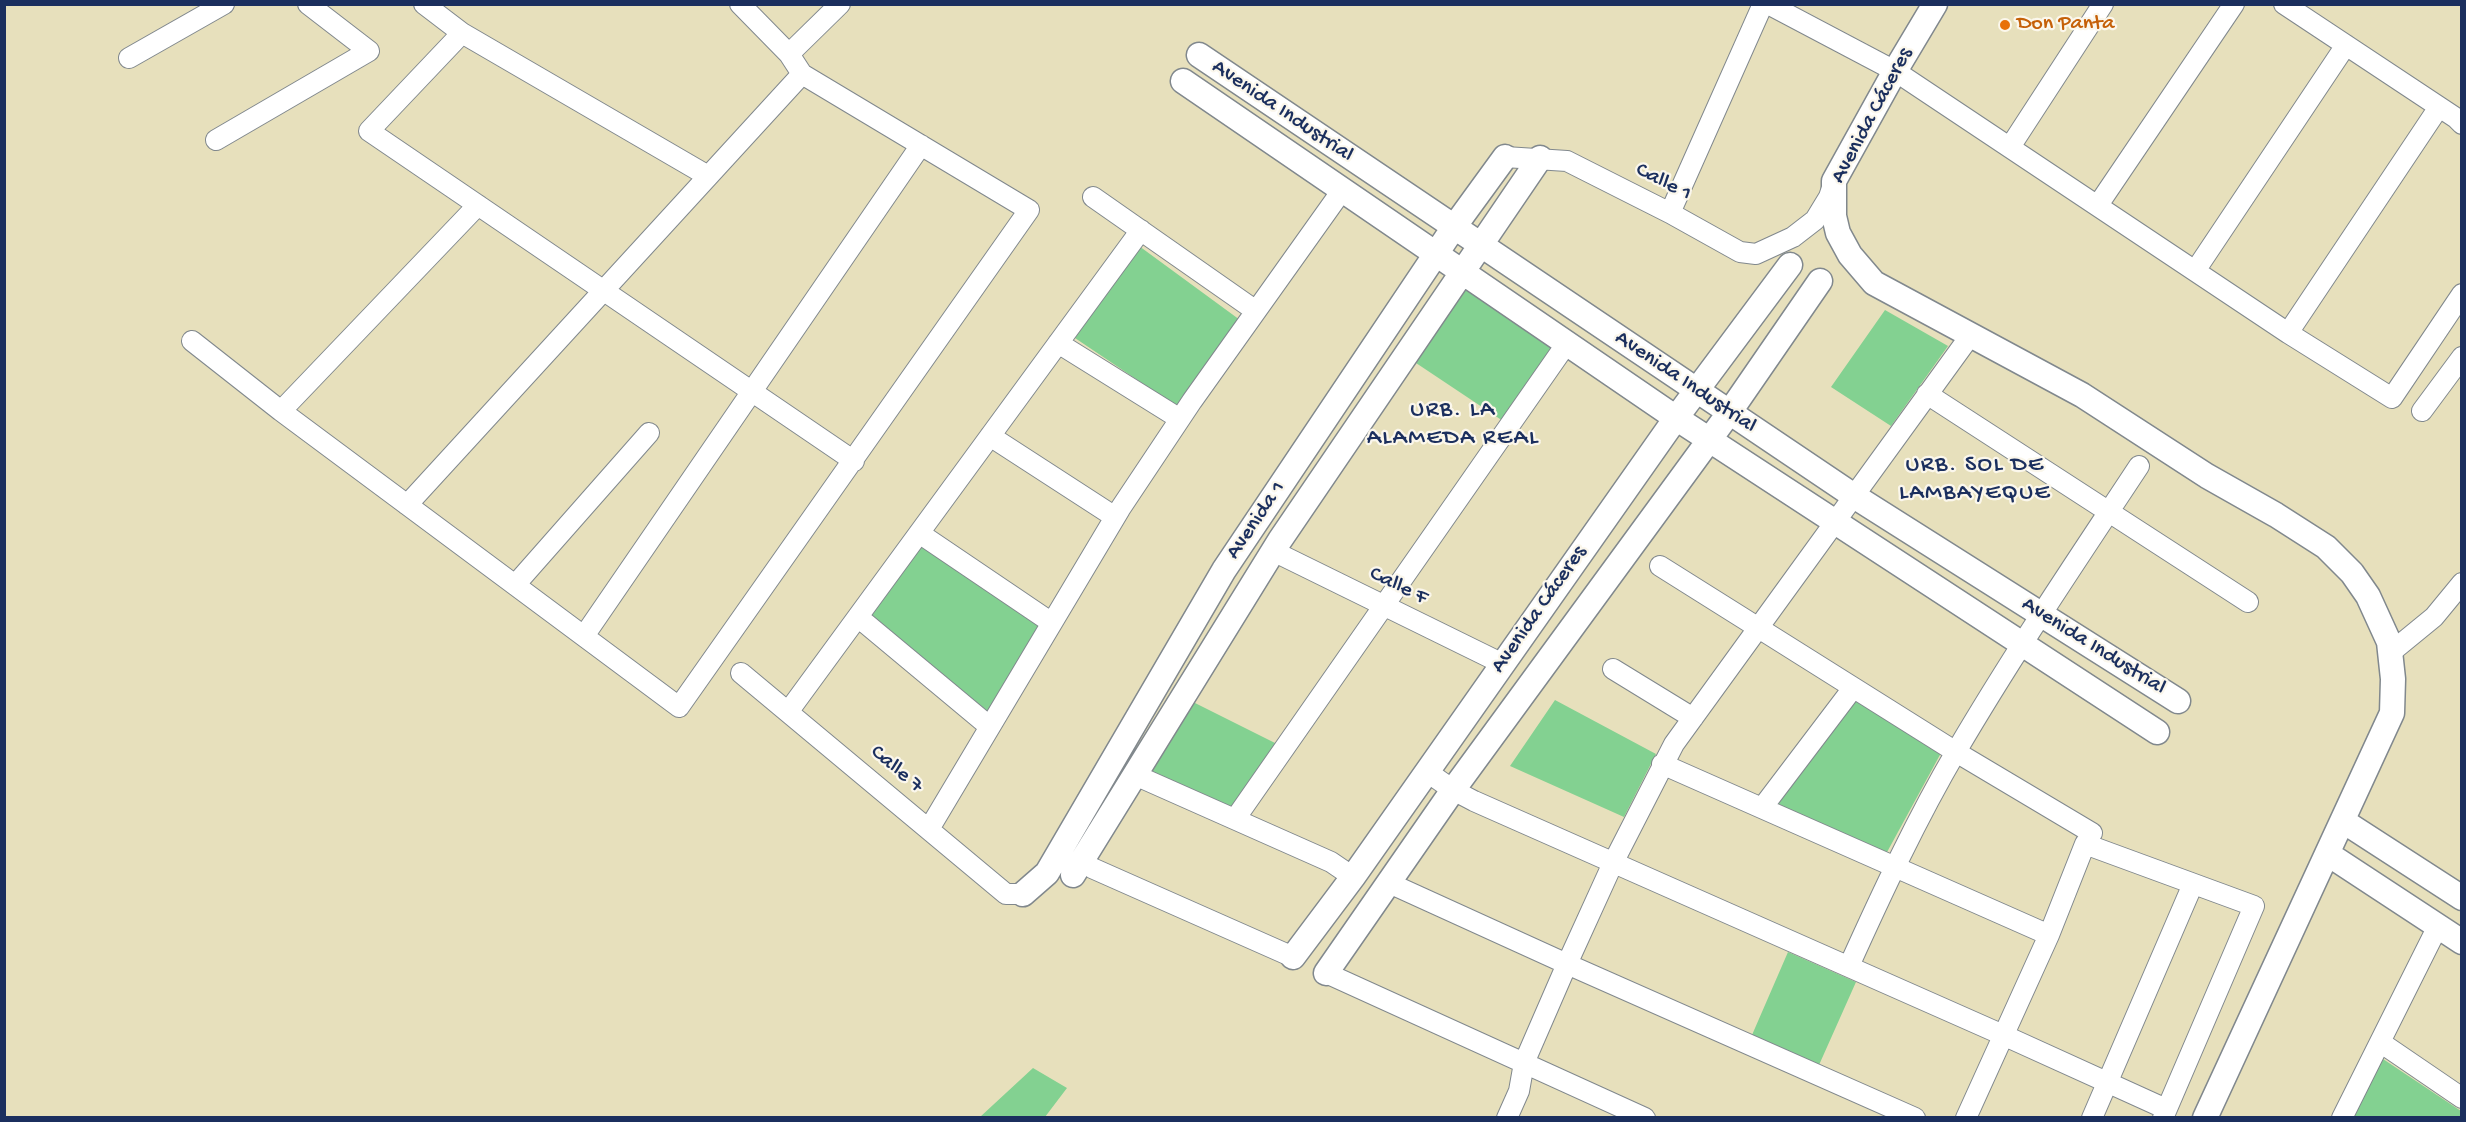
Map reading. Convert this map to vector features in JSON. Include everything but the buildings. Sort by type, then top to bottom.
[{"type":"street","points":[[129,58],[224,4]]},
{"type":"street","points":[[216,140],[369,51],[308,4]]},
{"type":"street","points":[[424,4],[462,33],[708,176]]},
{"type":"street","points":[[192,341],[281,411],[679,707],[1029,210],[802,74],[789,54],[740,4]]},
{"type":"street","points":[[789,54],[840,4]]},
{"type":"street","points":[[1670,213],[1763,4]]},
{"type":"street","points":[[1768,4],[1895,71],[2288,333],[2392,398],[2462,294]]},
{"type":"street","name":"Avenida Cáceres","points":[[1935,4],[1834,181],[1834,216],[1838,233],[1850,255],[1874,283],[1970,336]]},
{"type":"street","points":[[2010,147],[2103,4]]},
{"type":"street","points":[[2098,205],[2234,4]]},
{"type":"street","points":[[2284,4],[2462,124]]},
{"type":"street","points":[[462,33],[369,131],[854,461]]},
{"type":"street","points":[[2195,270],[2346,45]]},
{"type":"street","name":"Avenida Industrial","points":[[1199,56],[1729,413],[2178,701]]},
{"type":"street","points":[[407,504],[802,74]]},
{"type":"street","name":"Avenida Industrial","points":[[1184,81],[1676,418],[2157,732]]},
{"type":"street","points":[[2288,333],[2439,107]]},
{"type":"street","points":[[584,636],[921,146]]},
{"type":"street","name":"Calle 1","points":[[1505,157],[1567,161],[1670,213],[1740,252],[1756,254],[1793,237],[1815,220],[1834,181]]},
{"type":"street","name":"Avenida 1","points":[[1023,894],[1047,873],[1224,570],[1454,227],[1505,157]]},
{"type":"street","name":"Avenida 1","points":[[1083,872],[1273,551],[1540,158]]},
{"type":"street","points":[[929,830],[1115,517],[1180,419],[1343,189]]},
{"type":"street","points":[[1093,197],[1256,311]]},
{"type":"street","points":[[281,411],[478,205]]},
{"type":"street","points":[[788,712],[1141,230]]},
{"type":"street","points":[[1790,265],[1793,237]]},
{"type":"street","name":"Avenida Cáceres","points":[[1293,957],[1353,877],[1696,390],[1790,265]]},
{"type":"street","name":"Avenida Cáceres","points":[[1326,973],[1454,790],[1729,413],[1820,280]]},
{"type":"street","points":[[1507,1118],[1519,1091],[1524,1063],[1567,964],[1662,764],[1970,336],[2082,395],[2207,476],[2300,529],[2326,548],[2352,573],[2368,596],[2389,642],[2393,679],[2392,713],[2205,1118]]},
{"type":"street","points":[[1058,343],[1180,419]]},
{"type":"street","points":[[1235,819],[1567,343]]},
{"type":"street","points":[[2422,411],[2462,357]]},
{"type":"street","points":[[1927,394],[2248,602]]},
{"type":"street","points":[[515,585],[649,433]]},
{"type":"street","points":[[990,436],[1115,517]]},
{"type":"street","points":[[1849,966],[1894,867],[1956,752],[2022,644],[2139,466]]},
{"type":"street","points":[[919,533],[1052,623]]},
{"type":"street","name":"Calle F","points":[[1273,551],[1503,664]]},
{"type":"street","points":[[1660,566],[1956,752],[2092,833],[2085,844],[2049,935],[1966,1118]]},
{"type":"street","points":[[2390,653],[2434,617],[2462,583]]},
{"type":"street","points":[[858,617],[990,727]]},
{"type":"street","points":[[1613,669],[1693,718]]},
{"type":"street","name":"Calle 7","points":[[741,673],[1006,894],[1023,894]]},
{"type":"street","points":[[1762,808],[1853,688]]},
{"type":"street","points":[[1662,764],[2049,935]]},
{"type":"street","points":[[1426,771],[1454,790],[1613,863],[2108,1082],[2165,1113],[2254,906],[2085,844]]},
{"type":"street","points":[[1144,779],[1331,862],[1353,877]]},
{"type":"street","points":[[2343,821],[2462,898]]},
{"type":"street","points":[[2328,854],[2462,942]]},
{"type":"street","points":[[1083,872],[1293,957]]},
{"type":"street","points":[[1389,883],[1915,1118]]},
{"type":"street","points":[[2092,1118],[2193,884]]},
{"type":"street","points":[[2342,1118],[2438,926]]},
{"type":"street","points":[[1326,973],[1645,1118]]},
{"type":"street","points":[[2380,1042],[2462,1098]]},
{"type":"green space","points":[[1139,246],[1240,320],[1176,406],[1072,336]]},
{"type":"green space","points":[[1468,283],[1556,343],[1503,421],[1413,361]]},
{"type":"green space","points":[[1885,310],[1948,346],[1891,426],[1831,387]]},
{"type":"green space","points":[[921,545],[1043,626],[989,715],[871,616]]},
{"type":"green space","points":[[1185,698],[1277,744],[1231,809],[1144,770]]},
{"type":"green space","points":[[1854,698],[1941,753],[1886,854],[1774,805]]},
{"type":"green space","points":[[1555,700],[1656,754],[1624,817],[1510,766]]},
{"type":"green space","points":[[1788,952],[1856,982],[1819,1065],[1752,1035]]},
{"type":"green space","points":[[2383,1059],[2461,1111],[2461,1117],[2353,1117]]},
{"type":"green space","points":[[1033,1068],[1067,1088],[1045,1117],[980,1117]]},
{"type":"place","name":"Don Panta","points":[[2005,25]]},
{"type":"district","name":"URB. LA ALAMEDA REAL","points":[[1453,425]]},
{"type":"district","name":"URB. SOL DE LAMBAYEQUE","points":[[1975,480]]}]
